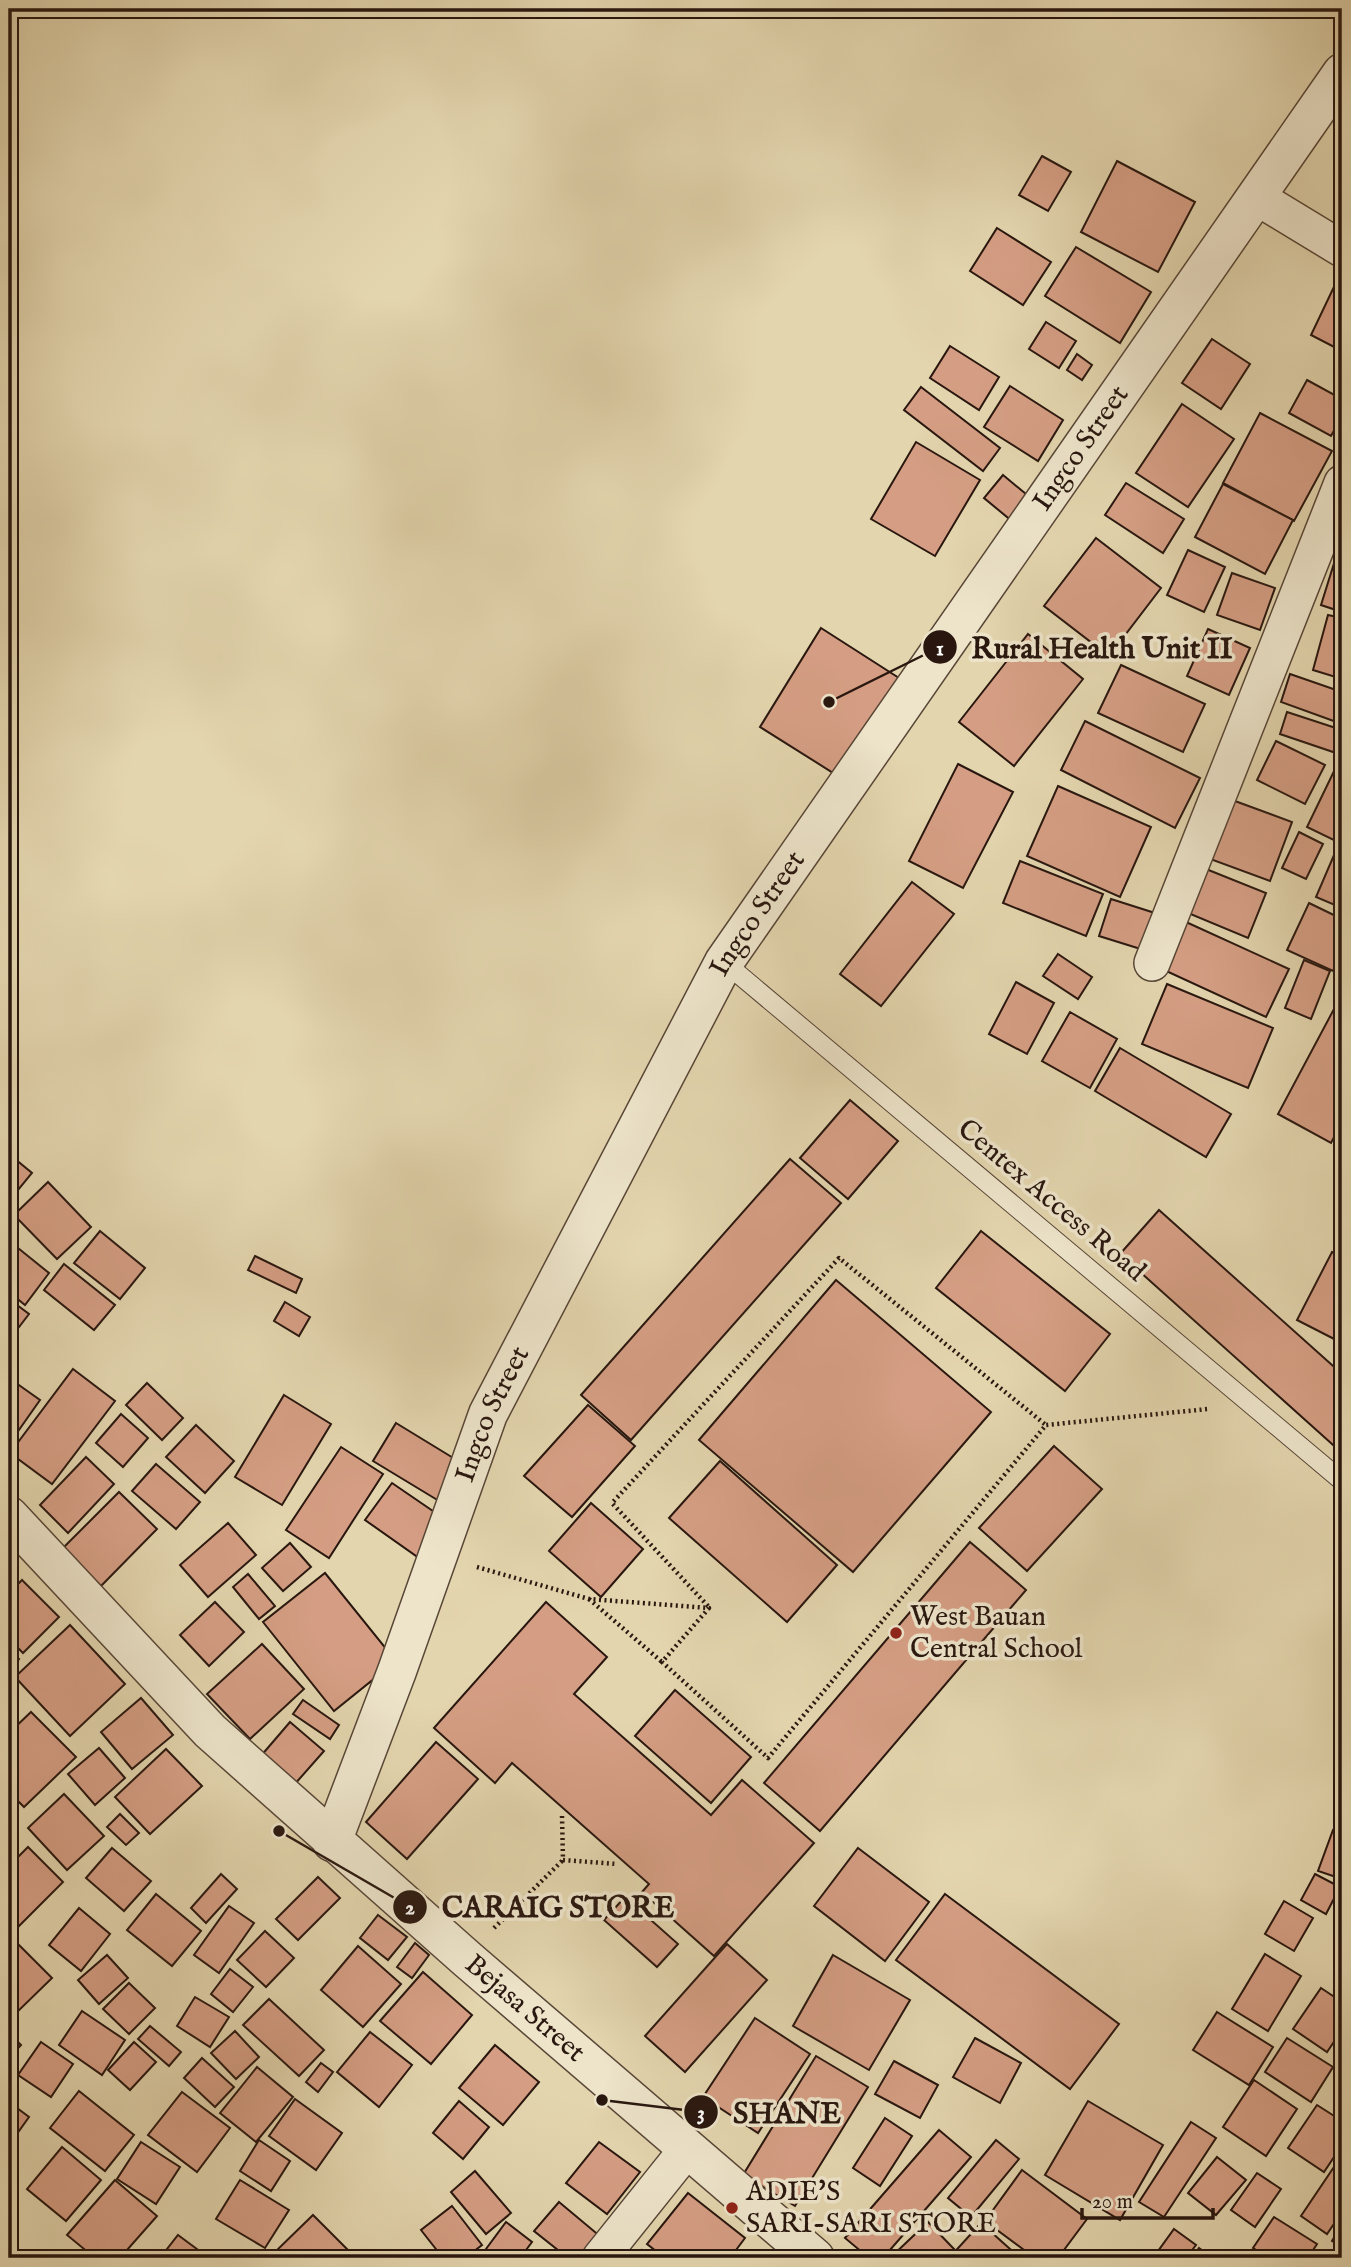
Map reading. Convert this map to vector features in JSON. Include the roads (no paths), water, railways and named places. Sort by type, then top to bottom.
[{"type":"street","name":"Ingco Street","points":[[332,1842],[397,1671],[436,1554],[488,1414],[724,962],[1258,198],[1342,73]]},
{"type":"street","points":[[1258,198],[1342,249]]},
{"type":"street","points":[[1152,963],[1342,483]]},
{"type":"street","name":"Bejasa Street","points":[[9,1516],[210,1731],[332,1842],[815,2258]]},
{"type":"street","points":[[600,2258],[688,2148]]},
{"type":"lane","name":"Centex Access Road","points":[[724,962],[1342,1481]]},
{"type":"place","name":"Rural Health Unit II","points":[[829,702]]},
{"type":"place","name":"West Bauan Central School","points":[[896,1633]]},
{"type":"place","name":"CARAIG STORE","points":[[279,1831]]},
{"type":"place","name":"SHANE","points":[[602,2100]]},
{"type":"place","name":"ADIE'S SARI-SARI STORE","points":[[732,2208]]}]
